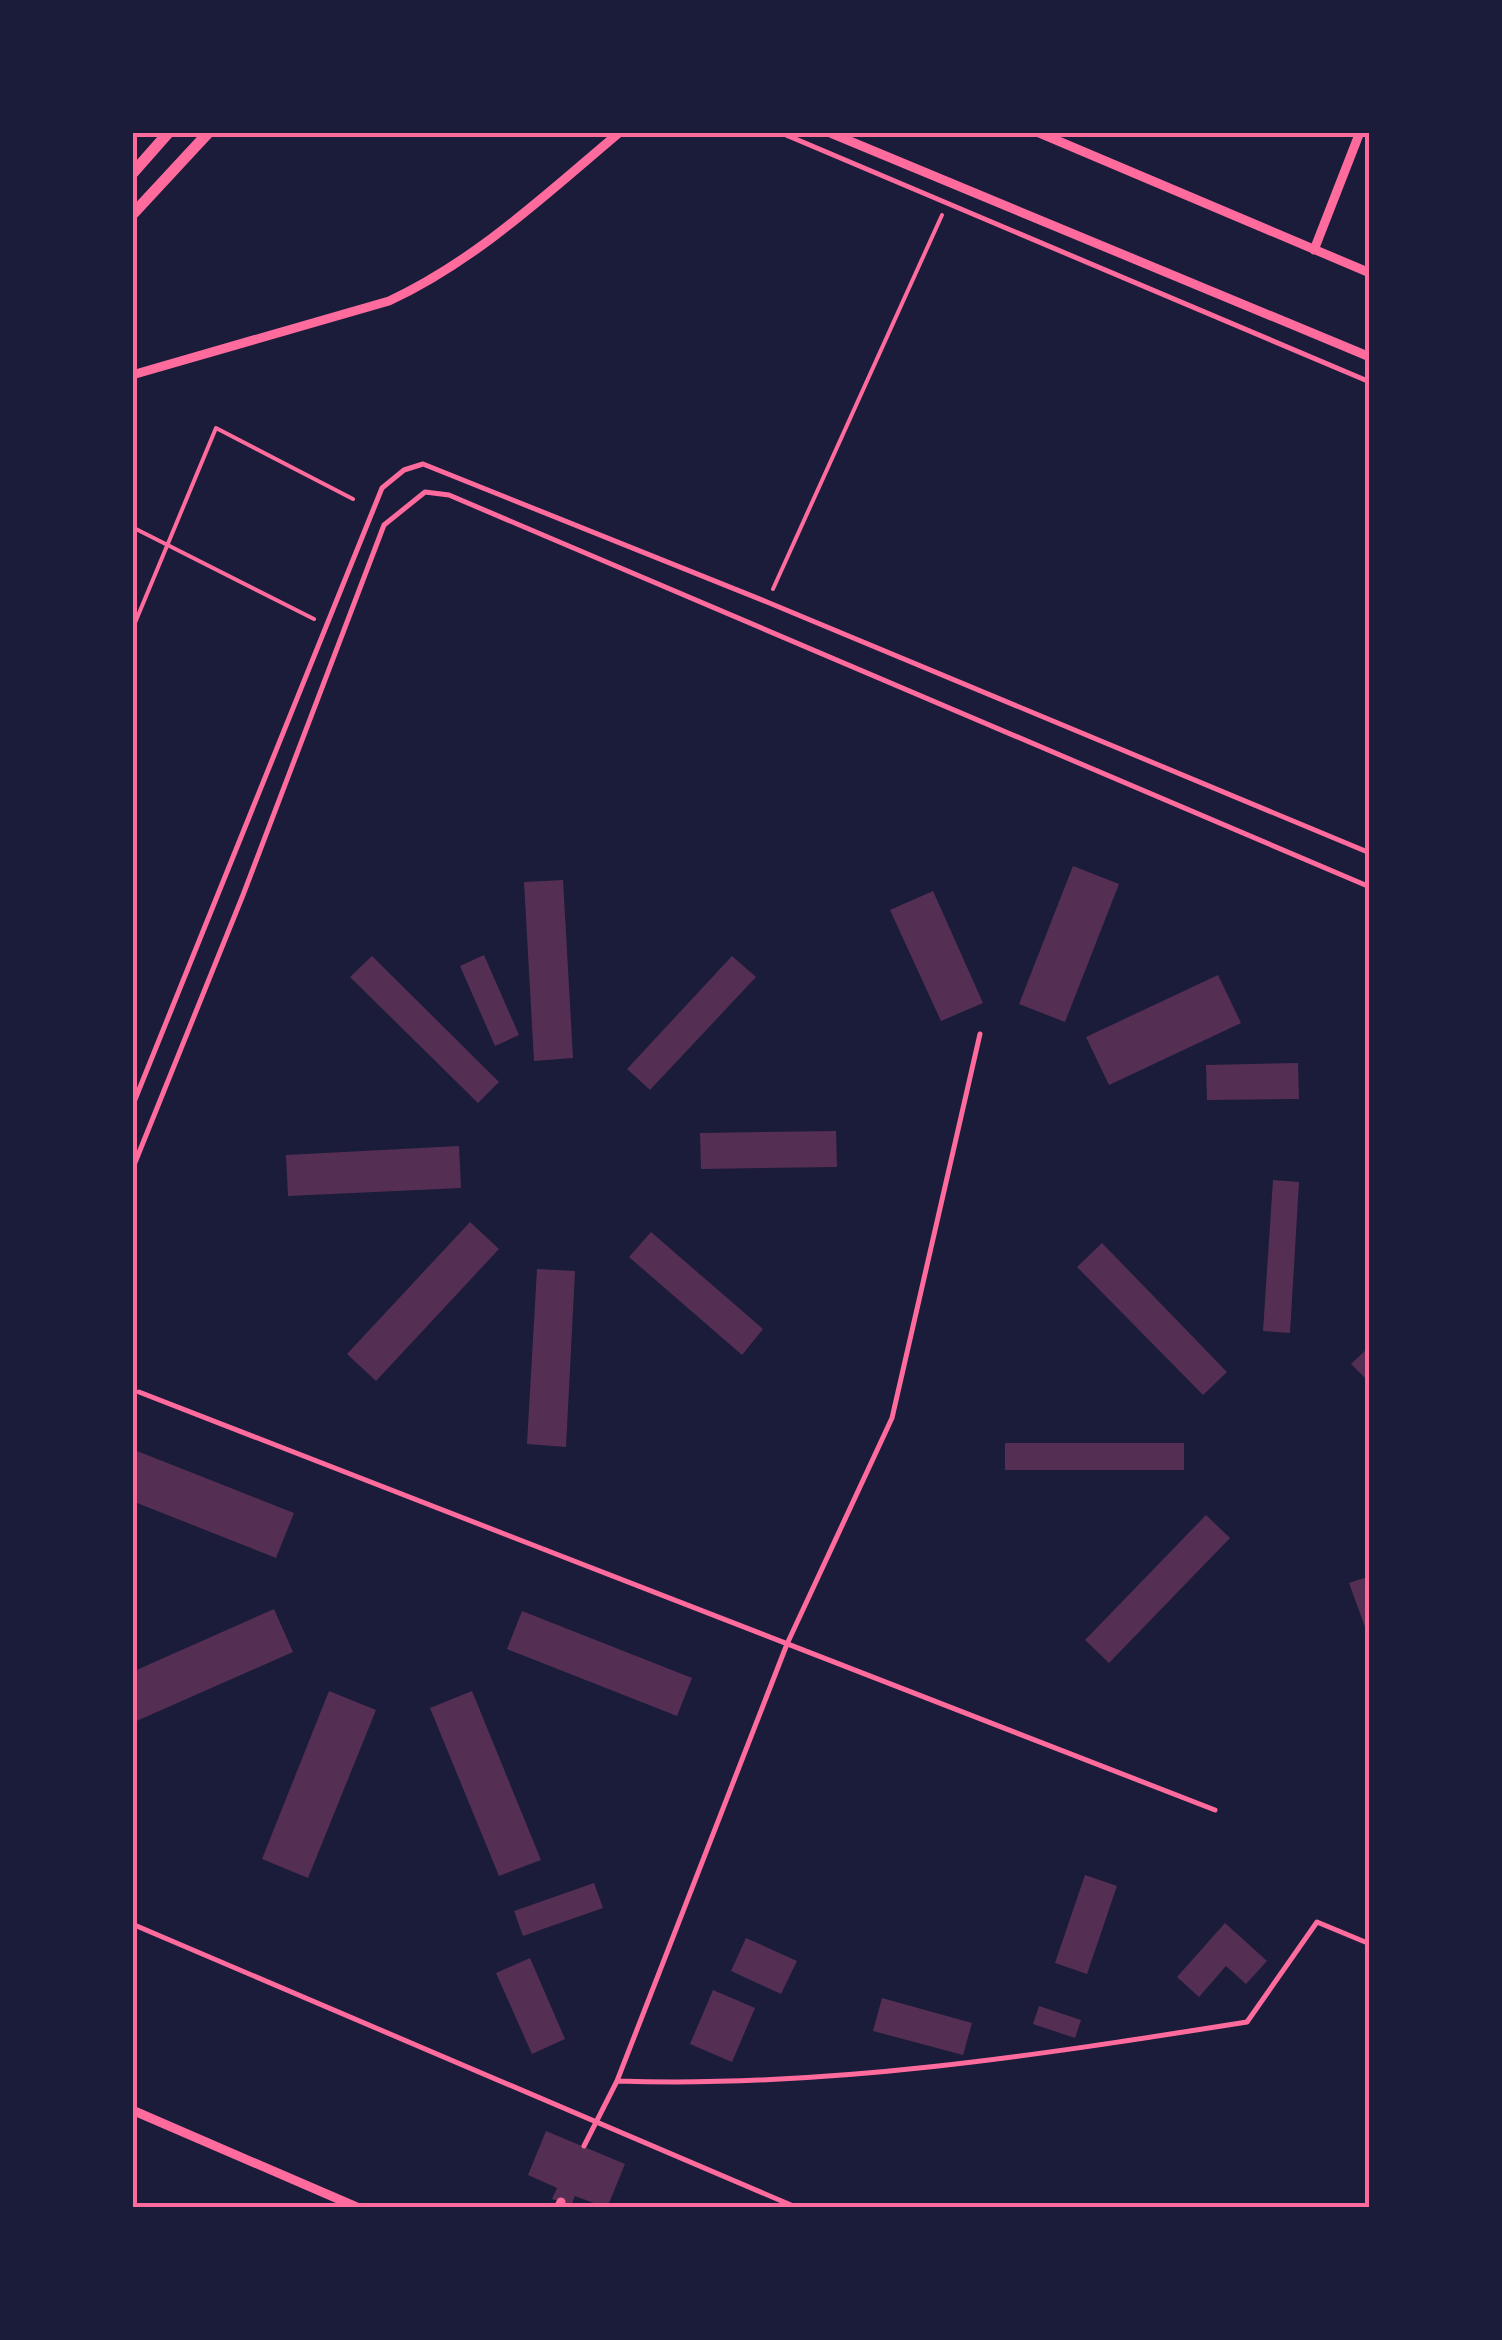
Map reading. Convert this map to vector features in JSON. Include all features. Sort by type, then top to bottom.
[{"type":"street","points":[[132,174],[169,132]]},
{"type":"street","points":[[132,215],[208,132]]},
{"type":"street","points":[[132,375],[388,300],[417,288],[480,250],[620,132]]},
{"type":"street","points":[[828,132],[1370,357]]},
{"type":"street","points":[[1037,132],[1370,273]]},
{"type":"street","points":[[1314,250],[1356,134]]},
{"type":"street","points":[[132,2110],[359,2208]]},
{"type":"lane","points":[[779,132],[1370,382]]},
{"type":"lane","points":[[132,1107],[382,488],[404,470],[423,464],[1370,853]]},
{"type":"lane","points":[[132,1170],[243,895],[384,525],[425,492],[449,495],[1370,887]]},
{"type":"lane","points":[[584,2146],[617,2081],[787,1644],[892,1418],[980,1034]]},
{"type":"lane","points":[[139,1392],[1215,1810]]},
{"type":"lane","points":[[617,2081],[692,2083],[936,2067],[1038,2056],[1247,2022],[1317,1922],[1370,1944]]},
{"type":"lane","points":[[132,1924],[798,2208]]},
{"type":"path","points":[[766,602],[948,202]]},
{"type":"path","points":[[132,630],[216,428],[353,499]]},
{"type":"path","points":[[132,527],[327,626]]},
{"type":"building","points":[[1073,866],[1119,884],[1065,1022],[1019,1004]]},
{"type":"building","points":[[563,880],[573,1058],[534,1061],[524,882]]},
{"type":"building","points":[[933,891],[983,1003],[941,1021],[890,910]]},
{"type":"building","points":[[484,955],[519,1035],[495,1046],[460,966]]},
{"type":"building","points":[[372,956],[499,1082],[478,1103],[350,977]]},
{"type":"building","points":[[732,956],[756,977],[650,1090],[627,1069]]},
{"type":"building","points":[[1218,975],[1241,1023],[1109,1085],[1086,1037]]},
{"type":"building","points":[[1298,1063],[1299,1099],[1207,1100],[1206,1065]]},
{"type":"building","points":[[836,1131],[837,1167],[701,1169],[700,1133]]},
{"type":"building","points":[[459,1146],[461,1188],[288,1196],[286,1155]]},
{"type":"building","points":[[1273,1180],[1299,1182],[1290,1333],[1263,1331]]},
{"type":"building","points":[[470,1222],[499,1249],[376,1381],[347,1354]]},
{"type":"building","points":[[651,1232],[763,1329],[742,1355],[629,1257]]},
{"type":"building","points":[[1102,1243],[1227,1372],[1203,1395],[1077,1267]]},
{"type":"building","points":[[537,1269],[575,1271],[566,1447],[527,1444]]},
{"type":"building","points":[[1370,1346],[1370,1383],[1351,1364]]},
{"type":"building","points":[[1005,1443],[1184,1443],[1184,1470],[1005,1470]]},
{"type":"building","points":[[132,1449],[294,1513],[276,1558],[132,1501]]},
{"type":"building","points":[[1206,1515],[1230,1538],[1109,1663],[1085,1640]]},
{"type":"building","points":[[1370,1576],[1370,1638],[1369,1638],[1349,1583]]},
{"type":"building","points":[[274,1609],[293,1652],[132,1723],[132,1672]]},
{"type":"building","points":[[522,1611],[692,1678],[677,1716],[507,1649]]},
{"type":"building","points":[[329,1691],[376,1710],[308,1878],[262,1859]]},
{"type":"building","points":[[472,1691],[541,1860],[499,1876],[430,1708]]},
{"type":"building","points":[[1085,1875],[1117,1886],[1087,1974],[1055,1963]]},
{"type":"building","points":[[594,1883],[603,1908],[523,1936],[514,1911]]},
{"type":"building","points":[[1225,1923],[1267,1961],[1246,1984],[1226,1966],[1199,1997],[1177,1977]]},
{"type":"building","points":[[746,1938],[797,1961],[781,1994],[731,1971]]},
{"type":"building","points":[[530,1958],[565,2039],[532,2054],[496,1973]]},
{"type":"building","points":[[713,1990],[755,2008],[732,2062],[690,2044]]},
{"type":"building","points":[[882,1998],[972,2023],[963,2055],[873,2031]]},
{"type":"building","points":[[1039,2006],[1081,2020],[1075,2038],[1033,2024]]},
{"type":"building","points":[[546,2131],[625,2164],[607,2208],[575,2196],[571,2206],[552,2199],[557,2188],[528,2175]]}]
